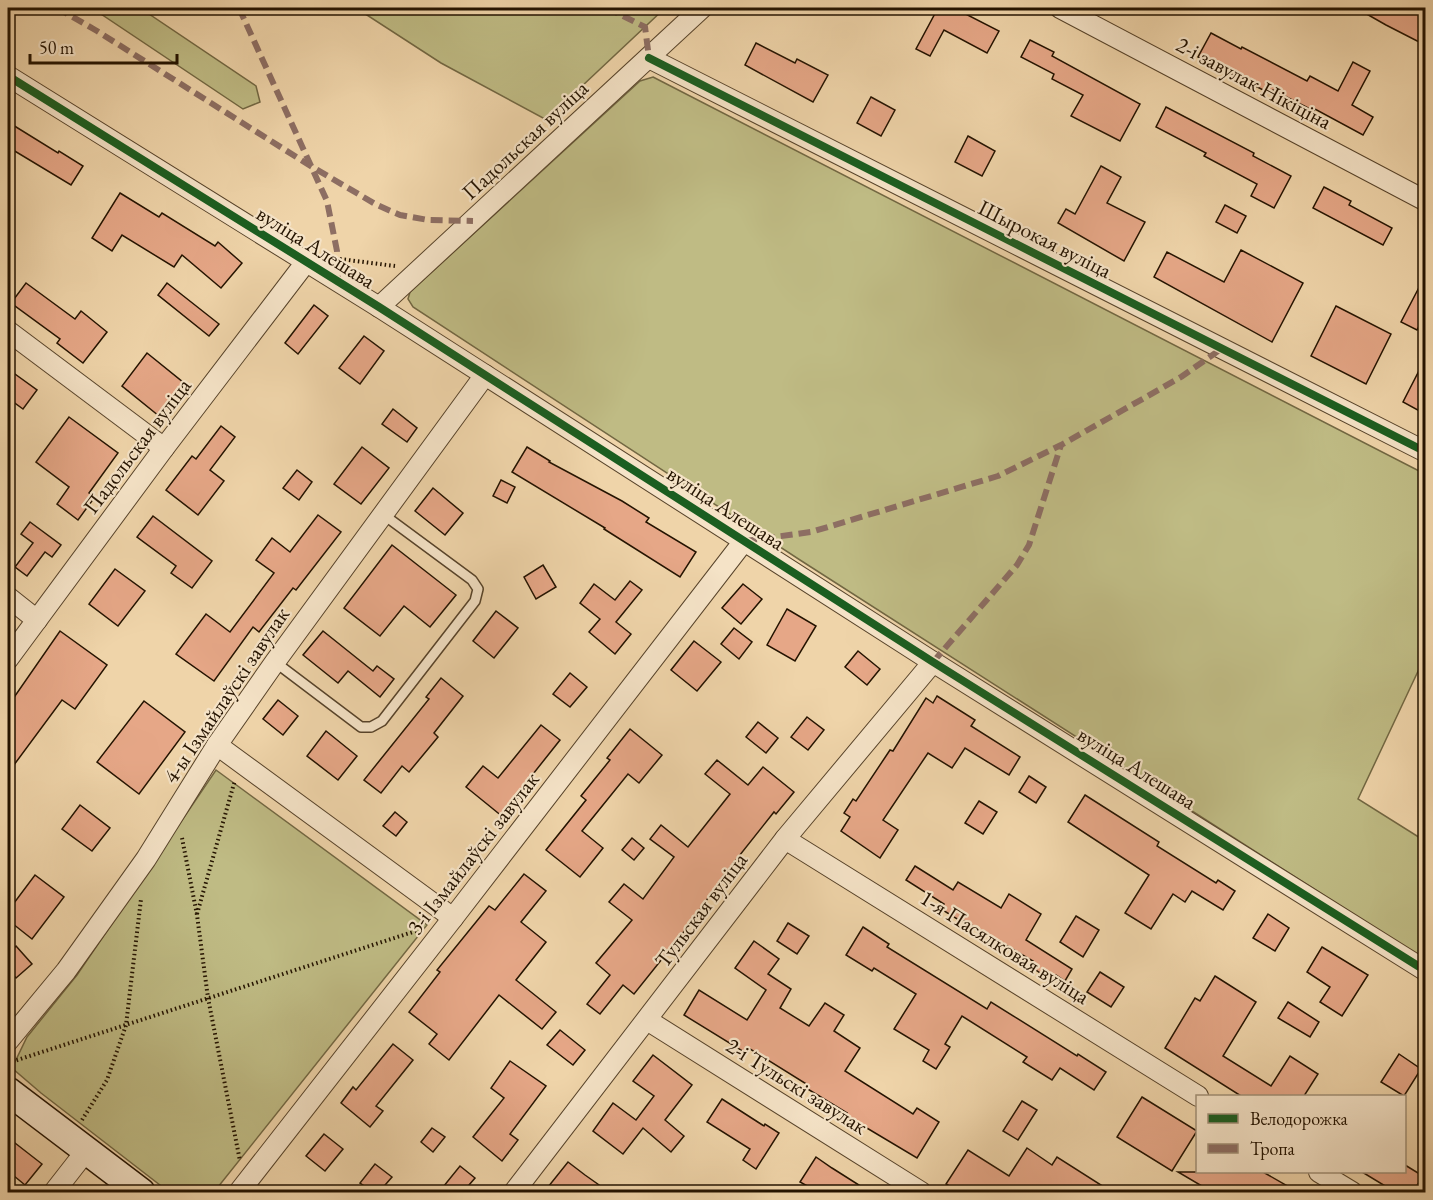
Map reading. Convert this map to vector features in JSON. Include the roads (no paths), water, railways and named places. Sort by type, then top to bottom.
[{"type":"street","name":"Падольская вуліца","points":[[379,307],[702,8]]},
{"type":"street","name":"2-і завулак Нікіціна","points":[[1060,8],[1425,201]]},
{"type":"street","name":"Шырокая вуліца","points":[[650,57],[1425,452]]},
{"type":"street","name":"вуліца Алешава","points":[[8,76],[379,307],[933,662],[1425,971]]},
{"type":"street","name":"Падольская вуліца","points":[[8,659],[164,448],[306,262]]},
{"type":"street","points":[[8,331],[164,448]]},
{"type":"street","name":"4-ы Ізмайлаўскі завулак","points":[[8,1041],[66,971],[146,859],[217,745],[275,662],[485,375]]},
{"type":"street","name":"3-і Ізмайлаўскі завулак","points":[[241,1189],[744,541]]},
{"type":"street","points":[[8,597],[37,620]]},
{"type":"street","name":"Тульская вуліца","points":[[514,1192],[785,839],[933,662]]},
{"type":"street","points":[[217,745],[453,918]]},
{"type":"street","name":"1-я Пасялковая вуліца","points":[[785,839],[1196,1095]]},
{"type":"street","name":"2-і Тульскі завулак","points":[[647,1020],[921,1192]]},
{"type":"street","points":[[8,1091],[141,1192]]},
{"type":"street","points":[[54,1192],[78,1145]]},
{"type":"street","points":[[1321,1173],[1352,1192]]},
{"type":"lane","points":[[275,662],[361,727],[371,727],[382,722],[475,601],[478,589],[472,580],[384,515]]}]
